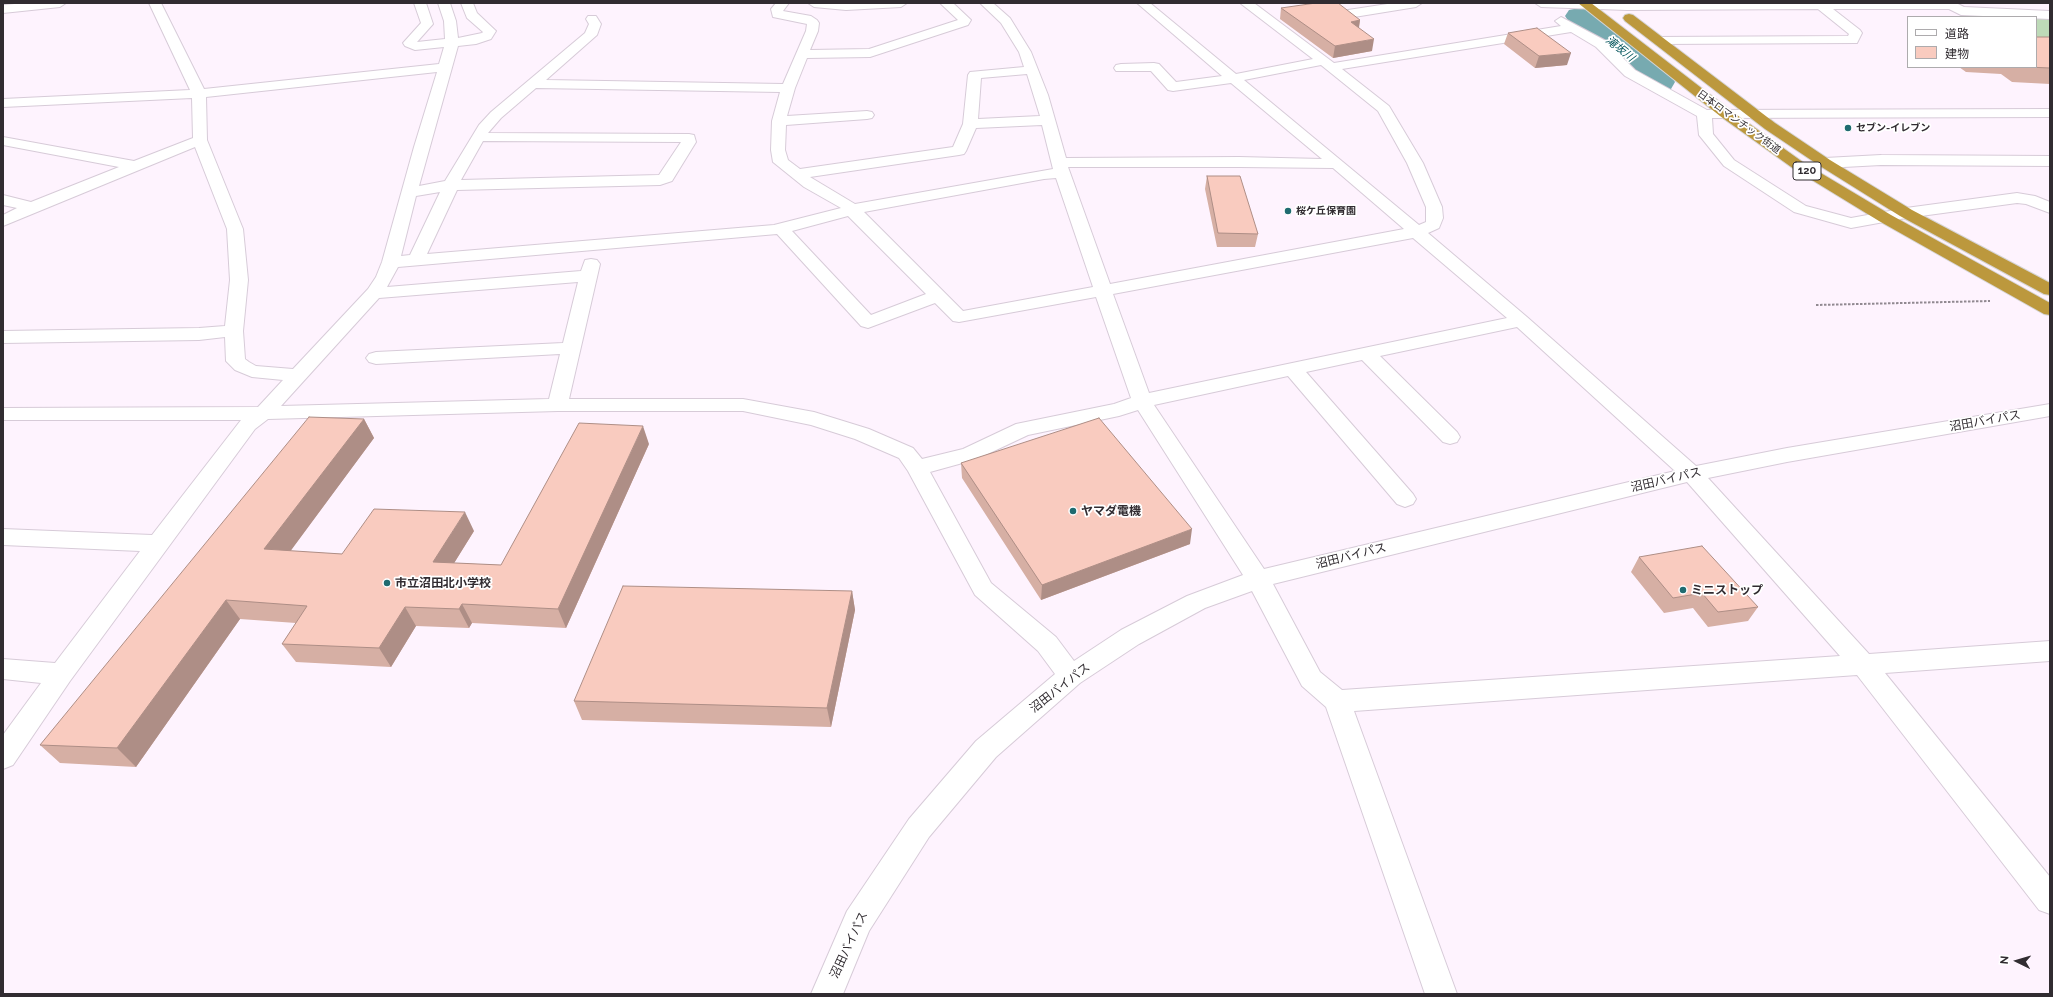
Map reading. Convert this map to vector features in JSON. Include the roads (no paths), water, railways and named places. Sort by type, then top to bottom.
[{"type":"highway","name":"日本ロマンチック街道","points":[[1586,4],[1725,113],[1799,166],[1885,218],[2050,310]]},
{"type":"highway","name":"日本ロマンチック街道","points":[[1610,4],[1753,114],[1824,163],[1906,213],[2050,290]]},
{"type":"street","points":[[3,8],[60,3]]},
{"type":"street","points":[[155,3],[200,94],[200,140],[235,228],[238,254],[238,280],[234,331],[234,353],[236,361],[252,371],[298,376]]},
{"type":"street","points":[[420,3],[427,24],[423,30],[411,40],[409,43],[410,45],[422,46],[482,39],[490,34],[490,31],[471,15],[467,3]]},
{"type":"street","points":[[3,757],[61,674],[248,424],[263,413],[298,376],[374,294],[385,277],[391,262],[411,192],[421,147],[452,43],[450,21],[444,3]]},
{"type":"street","points":[[783,3],[777,9],[777,14],[810,20],[813,23],[812,31],[788,88],[779,121],[778,150],[781,162],[796,174],[846,204],[959,317],[1417,232],[1433,225],[1435,218],[1434,207],[1415,163],[1384,110],[1328,64],[1246,3]]},
{"type":"street","points":[[814,3],[846,6],[901,3]]},
{"type":"street","points":[[802,54],[870,54],[964,22],[965,20],[946,3]]},
{"type":"street","points":[[1143,3],[1337,164],[1521,321],[1692,474],[1864,664],[2050,899]]},
{"type":"street","points":[[1348,14],[1416,3]]},
{"type":"street","points":[[1544,3],[1952,5],[1961,11],[2050,15]]},
{"type":"street","points":[[1544,3],[1554,17],[1601,44],[1630,73],[1704,114],[2050,112]]},
{"type":"street","points":[[987,4],[1006,21],[1025,52],[1048,120],[1061,168],[1142,401],[1258,579],[1311,678],[1336,701],[1441,994]]},
{"type":"street","points":[[1658,40],[1853,40],[1856,33],[1820,5]]},
{"type":"street","points":[[416,260],[458,170],[478,137],[496,116],[591,35],[595,24],[592,19]]},
{"type":"street","points":[[1121,68],[1154,67],[1174,87],[1574,28]]},
{"type":"street","points":[[3,103],[200,94],[445,67]]},
{"type":"street","points":[[796,174],[959,151],[970,124],[975,75],[1032,70]]},
{"type":"street","points":[[535,84],[788,88]]},
{"type":"street","points":[[1704,114],[1706,135],[1729,163],[1800,209],[1851,223],[1906,213],[2017,198],[2029,199],[2050,208]]},
{"type":"street","points":[[779,121],[867,115]]},
{"type":"street","points":[[970,124],[1048,120]]},
{"type":"street","points":[[411,192],[451,185],[660,180],[667,178],[689,142],[689,138],[478,137]]},
{"type":"street","points":[[3,221],[32,207],[133,165],[200,140]]},
{"type":"street","points":[[3,141],[133,165]]},
{"type":"street","points":[[1824,163],[1887,160],[2050,161]]},
{"type":"street","points":[[391,262],[780,228],[851,210],[1044,174],[1061,168],[1239,162],[1337,164]]},
{"type":"street","points":[[3,200],[32,207]]},
{"type":"street","points":[[780,228],[868,322],[937,296]]},
{"type":"street","points":[[558,405],[595,245]]},
{"type":"street","points":[[374,294],[588,276]]},
{"type":"street","points":[[918,468],[970,454],[1023,429],[1119,410],[1142,401],[1521,321]]},
{"type":"street","points":[[3,337],[199,334],[234,331]]},
{"type":"street","points":[[376,358],[572,348]]},
{"type":"street","points":[[1366,353],[1450,437]]},
{"type":"street","points":[[1292,369],[1405,499]]},
{"type":"street","points":[[3,414],[263,413],[558,405],[743,405],[814,418],[862,434],[906,453],[918,468],[983,589],[1046,644],[1071,676]]},
{"type":"street","name":"沼田バイパス","points":[[827,994],[858,921],[919,828],[986,749],[1071,676],[1130,637],[1196,602],[1258,579],[1692,474],[1787,455],[2050,410]]},
{"type":"street","points":[[3,537],[159,544]]},
{"type":"street","points":[[1336,701],[2050,651]]},
{"type":"street","points":[[3,669],[61,674]]},
{"type":"waterway","name":"滝坂川","points":[[1579,16],[1660,82]]},
{"type":"place","name":"セブン-イレブン","points":[[1848,128]]},
{"type":"place","name":"桜ケ丘保育園","points":[[1288,211]]},
{"type":"place","name":"ヤマダ電機","points":[[1073,511]]},
{"type":"place","name":"市立沼田北小学校","points":[[387,583]]},
{"type":"place","name":"ミニストップ","points":[[1683,590]]}]
